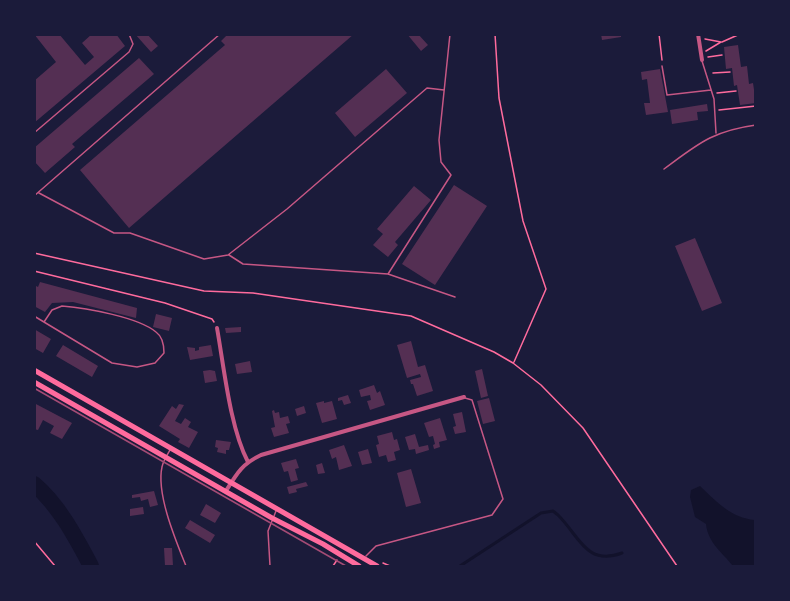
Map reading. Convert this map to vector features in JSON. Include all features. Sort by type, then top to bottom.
[{"type":"main road","points":[[34,370],[377,567]]},
{"type":"main road","points":[[34,382],[272,518],[323,544],[359,567]]},
{"type":"street","points":[[699,34],[701,58]]},
{"type":"street","points":[[217,328],[235,425],[242,451],[248,462]]},
{"type":"street","points":[[226,491],[237,472],[248,462],[261,455],[464,397]]},
{"type":"lane","points":[[34,133],[129,52],[133,44],[129,34]]},
{"type":"lane","points":[[34,196],[220,34]]},
{"type":"lane","points":[[388,274],[451,175],[441,162],[439,140],[450,34]]},
{"type":"lane","points":[[701,58],[712,92],[716,134]]},
{"type":"lane","points":[[662,66],[667,95],[712,92]]},
{"type":"lane","points":[[39,193],[114,233],[130,233],[204,259],[228,255],[288,208],[427,88],[444,90]]},
{"type":"lane","points":[[664,169],[701,141],[716,134],[756,125]]},
{"type":"lane","points":[[228,255],[243,264],[388,274],[455,297]]},
{"type":"lane","points":[[34,316],[112,363],[137,367],[155,363],[164,353],[163,341],[157,332],[133,321],[62,306],[52,309],[44,322]]},
{"type":"lane","points":[[364,559],[376,546],[492,515],[503,499],[472,400],[464,397]]},
{"type":"lane","points":[[170,449],[162,466],[161,477],[168,518],[186,567]]},
{"type":"lane","points":[[270,567],[268,531],[276,510]]},
{"type":"path","points":[[495,34],[499,98],[523,221],[546,289],[513,363]]},
{"type":"path","points":[[659,34],[662,66]]},
{"type":"path","points":[[699,34],[705,39],[721,42]]},
{"type":"path","points":[[701,58],[721,42],[740,34]]},
{"type":"path","points":[[701,58],[722,55]]},
{"type":"path","points":[[706,74],[730,72]]},
{"type":"path","points":[[712,92],[736,91]]},
{"type":"path","points":[[715,111],[756,106]]},
{"type":"path","points":[[34,253],[204,291],[254,293],[411,316],[494,352],[513,363],[541,385],[583,428],[677,567]]},
{"type":"path","points":[[34,271],[165,303],[212,319],[217,328]]},
{"type":"path","points":[[34,541],[55,567]]},
{"type":"path","points":[[333,567],[339,556]]},
{"type":"shaded area","points":[[700,486],[732,513],[755,520],[755,566],[733,566],[716,547],[707,531],[706,524],[695,517],[690,497],[691,490]]},
{"type":"building","points":[[34,34],[59,34],[85,65],[94,57],[82,43],[92,34],[116,34],[125,46],[34,123],[34,81],[56,62]]},
{"type":"building","points":[[135,34],[147,34],[158,46],[151,52]]},
{"type":"building","points":[[228,34],[354,34],[129,228],[80,170],[225,45],[221,41]]},
{"type":"building","points":[[407,34],[418,34],[428,45],[421,51]]},
{"type":"building","points":[[601,34],[621,34],[621,37],[602,40]]},
{"type":"building","points":[[738,45],[741,67],[747,66],[749,84],[753,83],[756,103],[740,105],[737,85],[734,86],[732,68],[726,69],[724,47]]},
{"type":"building","points":[[139,58],[154,74],[72,144],[75,147],[45,173],[34,161],[34,148]]},
{"type":"building","points":[[386,69],[407,93],[355,137],[335,113]]},
{"type":"building","points":[[660,69],[668,112],[646,115],[644,103],[650,103],[647,79],[642,80],[641,72]]},
{"type":"building","points":[[707,104],[708,111],[697,112],[698,120],[672,124],[670,110]]},
{"type":"building","points":[[454,185],[487,206],[435,285],[402,264]]},
{"type":"building","points":[[414,186],[431,200],[395,242],[398,245],[388,257],[373,245],[383,234],[377,229]]},
{"type":"building","points":[[695,238],[722,303],[702,311],[675,246]]},
{"type":"building","points":[[40,282],[137,308],[136,318],[73,302],[52,303],[45,312],[34,306],[34,285],[38,287]]},
{"type":"building","points":[[156,314],[172,318],[169,331],[153,327]]},
{"type":"building","points":[[241,327],[241,332],[226,333],[225,328]]},
{"type":"building","points":[[34,329],[51,339],[43,353],[34,348]]},
{"type":"building","points":[[411,341],[418,367],[425,365],[433,391],[417,396],[410,380],[421,377],[420,374],[407,378],[397,345]]},
{"type":"building","points":[[63,345],[98,366],[92,377],[56,356]]},
{"type":"building","points":[[211,345],[213,356],[190,360],[187,347],[195,348],[195,351],[199,350],[199,347]]},
{"type":"building","points":[[250,361],[252,372],[237,374],[235,364]]},
{"type":"building","points":[[482,369],[488,396],[481,398],[475,371]]},
{"type":"building","points":[[203,371],[215,371],[217,381],[205,383]]},
{"type":"building","points":[[374,385],[377,393],[380,391],[385,405],[370,410],[367,401],[371,400],[370,395],[361,397],[359,390]]},
{"type":"building","points":[[348,395],[351,403],[344,405],[342,400],[338,401],[338,398]]},
{"type":"building","points":[[489,398],[495,421],[483,424],[477,401]]},
{"type":"building","points":[[324,401],[324,403],[332,401],[337,419],[322,423],[316,403]]},
{"type":"building","points":[[34,403],[72,423],[62,439],[50,433],[54,426],[43,420],[38,430],[34,429]]},
{"type":"building","points":[[179,404],[184,405],[175,421],[181,424],[185,418],[191,422],[188,427],[198,432],[189,448],[178,442],[180,439],[159,426],[172,406],[176,409]]},
{"type":"building","points":[[304,406],[306,413],[297,416],[295,409]]},
{"type":"building","points":[[274,410],[275,413],[279,412],[280,418],[288,416],[290,423],[286,424],[289,433],[274,437],[271,428],[275,427],[272,411]]},
{"type":"building","points":[[462,412],[466,432],[455,434],[453,414]]},
{"type":"building","points":[[440,418],[447,440],[439,442],[440,447],[434,449],[433,436],[429,437],[424,423]]},
{"type":"building","points":[[392,432],[400,450],[394,452],[396,460],[388,462],[386,455],[379,457],[376,445],[379,444],[377,436]]},
{"type":"building","points":[[415,434],[419,447],[428,445],[429,450],[416,454],[415,449],[409,450],[405,437]]},
{"type":"building","points":[[216,440],[231,442],[226,454],[217,452]]},
{"type":"building","points":[[344,445],[352,466],[339,470],[336,457],[332,459],[329,450]]},
{"type":"building","points":[[368,449],[372,463],[362,465],[358,452]]},
{"type":"building","points":[[296,459],[299,468],[295,469],[298,480],[291,482],[288,471],[284,472],[281,463]]},
{"type":"building","points":[[322,463],[325,473],[318,474],[316,465]]},
{"type":"building","points":[[411,469],[421,503],[406,507],[397,473]]},
{"type":"building","points":[[306,482],[308,486],[296,489],[297,492],[289,494],[287,487]]},
{"type":"building","points":[[154,491],[158,505],[150,507],[148,499],[141,501],[140,497],[132,498],[132,495]]},
{"type":"building","points":[[206,504],[221,513],[215,523],[200,515]]},
{"type":"building","points":[[143,507],[144,514],[130,516],[130,509]]},
{"type":"building","points":[[190,520],[215,535],[210,543],[185,528]]},
{"type":"building","points":[[164,548],[172,548],[173,566],[165,566]]},
{"type":"waterway","points":[[34,484],[59,512],[91,566]]},
{"type":"waterway","points":[[460,566],[541,513],[553,511],[566,523],[578,540],[592,552],[600,556],[622,553]]},
{"type":"tram line","points":[[34,388],[346,566]]}]
